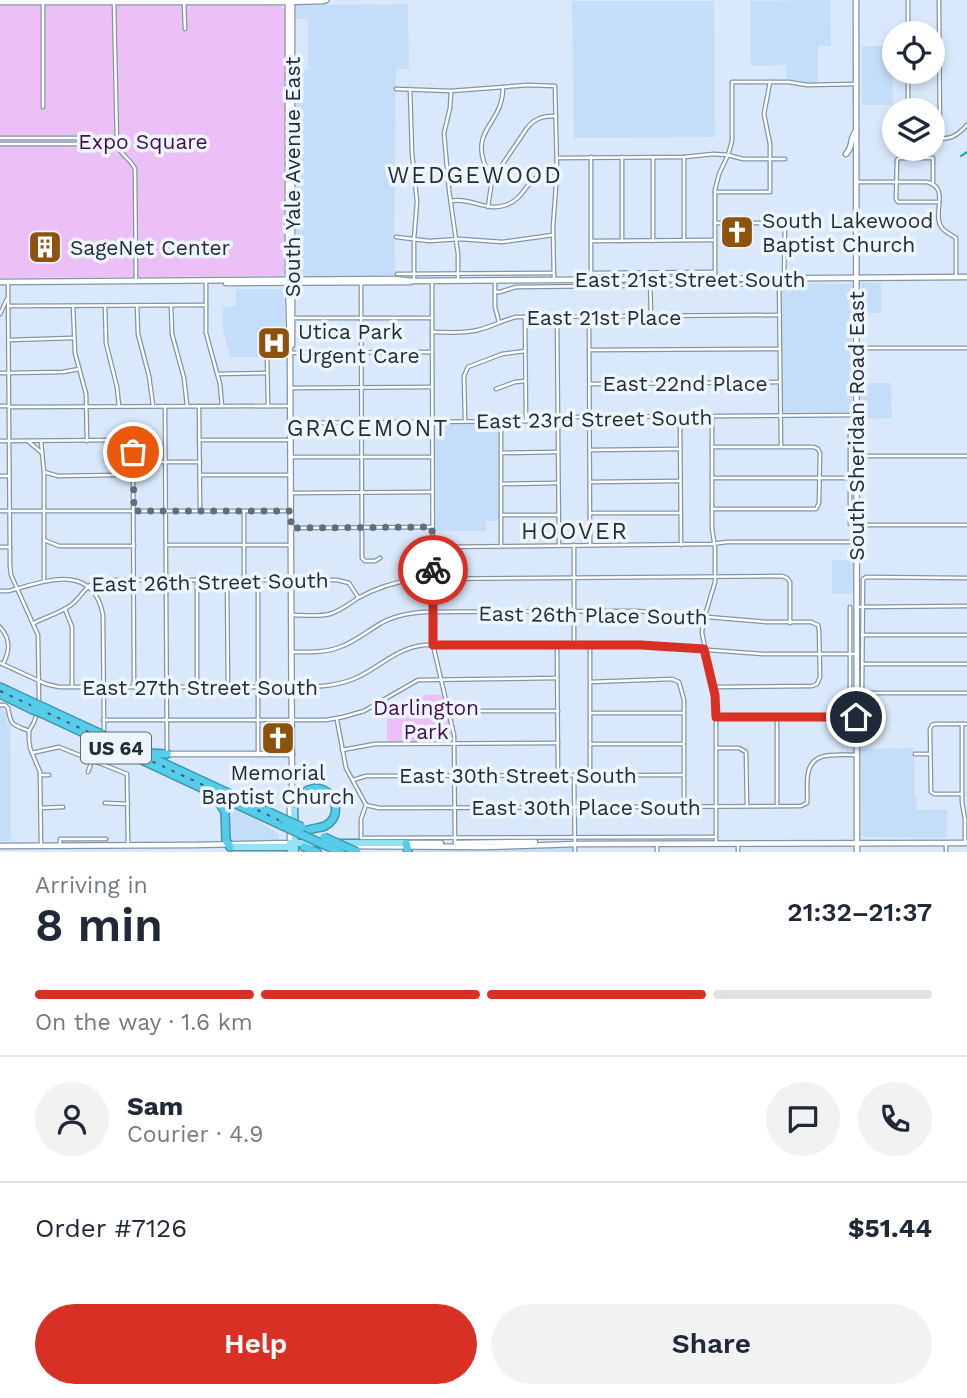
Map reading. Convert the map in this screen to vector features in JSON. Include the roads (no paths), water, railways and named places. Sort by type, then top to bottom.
[{"type":"highway","name":"US 64","points":[[0,687],[33,706]]},
{"type":"highway","name":"US 64","points":[[0,694],[143,753],[340,852]]},
{"type":"highway","name":"US 64","points":[[42,710],[214,794],[305,828],[357,852]]},
{"type":"highway","points":[[143,753],[167,754]]},
{"type":"highway","points":[[295,804],[303,792],[313,788],[324,790],[333,799],[336,808],[332,820],[324,826],[305,828]]},
{"type":"highway","points":[[214,794],[224,809],[228,842],[218,844]]},
{"type":"highway","points":[[294,847],[317,852]]},
{"type":"main road","points":[[0,2],[326,0]]},
{"type":"main road","name":"South Sheridan Road East","points":[[856,0],[856,456],[853,478],[856,607],[853,654],[859,693],[856,717],[857,852]]},
{"type":"main road","name":"South Yale Avenue East","points":[[290,1],[290,475],[294,847]]},
{"type":"main road","points":[[846,154],[852,147],[856,130]]},
{"type":"main road","name":"East 21st Street South","points":[[0,282],[238,284],[395,278],[414,281],[554,280],[591,276],[650,282],[715,275],[781,280],[967,277]]},
{"type":"main road","name":"South Yale Avenue East","points":[[290,282],[290,353]]},
{"type":"main road","points":[[167,754],[292,754]]},
{"type":"main road","name":"South Yale Avenue East","points":[[292,792],[290,798],[294,847]]},
{"type":"main road","points":[[228,842],[253,849],[407,847],[455,842],[513,846],[575,841],[657,843],[716,840],[738,843],[966,843]]},
{"type":"main road","points":[[200,847],[228,842],[294,847]]},
{"type":"main road","points":[[0,846],[128,845],[168,848],[218,844]]},
{"type":"street","points":[[908,0],[908,21]]},
{"type":"street","points":[[939,0],[940,98]]},
{"type":"street","points":[[43,1],[43,107]]},
{"type":"street","points":[[114,1],[117,144],[135,169],[136,282]]},
{"type":"street","points":[[184,1],[185,29]]},
{"type":"street","points":[[715,275],[715,192],[732,136],[732,82],[856,84]]},
{"type":"street","points":[[715,192],[770,192],[770,144],[764,114],[770,82]]},
{"type":"street","points":[[396,89],[451,91],[544,84],[555,86],[557,172],[553,235],[554,280]]},
{"type":"street","points":[[492,180],[484,165],[482,145],[484,133],[500,106],[503,86]]},
{"type":"street","points":[[410,89],[416,202],[414,281]]},
{"type":"street","points":[[451,91],[444,134],[457,239],[458,280]]},
{"type":"street","points":[[488,207],[492,180],[527,128],[544,116],[556,116]]},
{"type":"street","points":[[945,139],[953,138],[966,128]]},
{"type":"street","points":[[0,138],[117,138]]},
{"type":"street","points":[[0,144],[117,144]]},
{"type":"street","points":[[556,158],[684,157],[714,154],[743,159],[785,159]]},
{"type":"street","points":[[653,157],[653,241]]},
{"type":"street","points":[[684,157],[684,240]]},
{"type":"street","points":[[591,158],[591,276]]},
{"type":"street","points":[[622,158],[622,241]]},
{"type":"street","points":[[939,202],[898,202],[898,158],[934,159],[935,185],[939,191],[939,202],[939,220],[941,227],[956,238],[956,277]]},
{"type":"street","points":[[451,201],[464,200],[497,208],[509,204],[519,196],[534,178],[557,172]]},
{"type":"street","points":[[856,182],[927,182],[935,185]]},
{"type":"street","points":[[715,223],[785,223],[780,315],[780,447]]},
{"type":"street","points":[[396,237],[429,241],[457,239],[502,242],[553,235]]},
{"type":"street","points":[[591,241],[715,240]]},
{"type":"street","name":"East 21st Street South","points":[[395,278],[414,273],[554,273]]},
{"type":"street","name":"East 21st Street South","points":[[591,276],[715,275]]},
{"type":"street","points":[[495,280],[495,307],[499,322]]},
{"type":"street","name":"East 21st Street South","points":[[495,292],[516,287],[781,280]]},
{"type":"street","points":[[360,281],[363,560],[375,561],[380,558]]},
{"type":"street","points":[[336,719],[346,768],[366,805],[361,819],[361,838],[455,842],[454,743],[433,645],[432,281]]},
{"type":"street","points":[[8,282],[11,572],[39,638],[38,707],[29,731],[29,744],[40,775],[41,846]]},
{"type":"street","points":[[205,282],[207,340],[218,374],[222,406]]},
{"type":"street","points":[[650,282],[650,316]]},
{"type":"street","points":[[0,314],[9,296]]},
{"type":"street","points":[[137,305],[138,334],[149,376],[153,406]]},
{"type":"street","points":[[171,305],[172,334],[184,378],[187,406]]},
{"type":"street","points":[[9,306],[206,305]]},
{"type":"street","points":[[73,306],[73,338],[86,394],[87,441]]},
{"type":"street","points":[[105,306],[106,343],[119,407]]},
{"type":"street","name":"East 21st Place","points":[[432,332],[473,331],[516,317],[780,315]]},
{"type":"street","points":[[525,317],[526,421]]},
{"type":"street","points":[[557,317],[559,545]]},
{"type":"street","points":[[589,317],[590,545]]},
{"type":"street","points":[[292,318],[432,318]]},
{"type":"street","points":[[7,339],[73,338]]},
{"type":"street","points":[[856,348],[967,348]]},
{"type":"street","points":[[589,350],[780,349]]},
{"type":"street","points":[[465,421],[464,376],[468,367],[502,354],[525,351]]},
{"type":"street","points":[[268,406],[267,353],[432,352]]},
{"type":"street","points":[[0,373],[63,372],[79,369]]},
{"type":"street","points":[[218,374],[268,373]]},
{"type":"street","points":[[496,389],[526,381]]},
{"type":"street","name":"East 22nd Place","points":[[590,384],[780,382]]},
{"type":"street","points":[[290,388],[432,387]]},
{"type":"street","points":[[0,406],[290,406]]},
{"type":"street","points":[[166,406],[167,754]]},
{"type":"street","points":[[199,406],[200,511]]},
{"type":"street","name":"East 23rd Street South","points":[[290,422],[558,421],[590,417],[856,415]]},
{"type":"street","points":[[575,841],[716,840],[716,703],[702,634],[715,588],[712,416]]},
{"type":"street","points":[[680,417],[681,545]]},
{"type":"street","points":[[501,421],[501,546]]},
{"type":"street","name":"South Sheridan Road East","points":[[850,431],[853,478]]},
{"type":"street","points":[[0,441],[121,440],[132,450],[134,687]]},
{"type":"street","points":[[200,440],[290,440]]},
{"type":"street","points":[[27,441],[42,453]]},
{"type":"street","points":[[41,441],[44,472],[44,582]]},
{"type":"street","points":[[712,447],[814,447],[818,449],[820,478],[818,508],[712,509]]},
{"type":"street","points":[[590,450],[680,449]]},
{"type":"street","points":[[501,453],[558,452]]},
{"type":"street","points":[[856,456],[967,456]]},
{"type":"street","points":[[290,457],[432,457]]},
{"type":"street","points":[[133,462],[200,462]]},
{"type":"street","points":[[44,472],[55,476],[116,475],[133,470]]},
{"type":"street","points":[[200,475],[290,475]]},
{"type":"street","points":[[0,476],[9,476]]},
{"type":"street","points":[[712,478],[853,478]]},
{"type":"street","points":[[590,482],[680,481]]},
{"type":"street","points":[[501,484],[558,484]]},
{"type":"street","points":[[291,493],[432,492]]},
{"type":"street","points":[[0,511],[291,511]]},
{"type":"street","points":[[244,511],[244,579]]},
{"type":"street","points":[[590,513],[680,513]]},
{"type":"street","points":[[501,515],[558,515]]},
{"type":"street","points":[[853,524],[967,525]]},
{"type":"street","points":[[291,528],[432,527]]},
{"type":"street","points":[[44,540],[59,546],[134,546]]},
{"type":"street","points":[[432,547],[681,545],[727,541],[856,542]]},
{"type":"street","points":[[166,545],[291,545]]},
{"type":"street","points":[[574,545],[574,645]]},
{"type":"street","points":[[0,547],[10,547]]},
{"type":"street","points":[[415,559],[433,561]]},
{"type":"street","name":"East 26th Street South","points":[[0,591],[9,592],[44,582],[67,579],[87,587],[97,580],[258,579],[346,582],[359,598],[391,584],[415,579],[782,576],[787,578],[790,585],[790,623]]},
{"type":"street","name":"South Sheridan Road East","points":[[859,693],[862,635],[856,607],[863,579],[967,578]]},
{"type":"street","points":[[197,579],[197,687]]},
{"type":"street","points":[[228,579],[228,687]]},
{"type":"street","points":[[258,579],[258,754]]},
{"type":"street","points":[[34,623],[65,609],[75,602],[87,587],[97,597],[103,615],[104,729]]},
{"type":"street","points":[[291,615],[328,614],[359,598]]},
{"type":"street","points":[[856,607],[967,607]]},
{"type":"street","points":[[65,609],[72,627],[72,687]]},
{"type":"street","name":"East 26th Place South","points":[[292,652],[335,649],[391,619],[411,613],[637,611],[790,623],[811,622],[818,625],[820,630],[820,654]]},
{"type":"street","points":[[0,627],[9,643],[2,664]]},
{"type":"street","points":[[862,635],[967,635]]},
{"type":"street","name":"East 27th Street South","points":[[2,664],[51,686],[292,687],[326,686],[346,682],[399,651],[433,645],[648,645],[763,654],[853,654]]},
{"type":"street","points":[[557,645],[558,775]]},
{"type":"street","points":[[590,645],[590,775]]},
{"type":"street","points":[[713,687],[812,686],[818,683],[820,677],[820,654]]},
{"type":"street","name":"South Sheridan Road East","points":[[850,701],[853,654]]},
{"type":"street","points":[[862,664],[967,664]]},
{"type":"street","points":[[103,720],[336,719],[372,707],[418,680],[558,678]]},
{"type":"street","points":[[590,682],[677,680],[683,694],[684,807]]},
{"type":"street","points":[[859,693],[967,693]]},
{"type":"street","points":[[0,705],[8,708],[11,723],[29,731]]},
{"type":"street","points":[[449,711],[558,711]]},
{"type":"street","points":[[590,713],[684,713]]},
{"type":"street","points":[[716,717],[856,717]]},
{"type":"street","points":[[776,717],[777,806]]},
{"type":"street","points":[[962,724],[962,794],[966,843]]},
{"type":"street","points":[[962,794],[931,793],[930,729],[932,725],[967,724]]},
{"type":"street","points":[[342,750],[375,744],[558,743]]},
{"type":"street","points":[[590,744],[684,744]]},
{"type":"street","points":[[32,753],[59,747],[127,775],[128,845]]},
{"type":"street","points":[[716,748],[739,748],[745,751],[747,806]]},
{"type":"street","points":[[915,754],[930,754]]},
{"type":"street","name":"East 30th Place South","points":[[366,805],[379,808],[801,806],[806,804],[808,771],[816,759],[829,755],[856,755]]},
{"type":"street","points":[[88,772],[92,760]]},
{"type":"street","points":[[40,775],[49,775]]},
{"type":"street","points":[[575,775],[575,852]]},
{"type":"street","name":"East 30th Street South","points":[[353,780],[366,776],[684,775]]},
{"type":"street","points":[[105,803],[128,804]]},
{"type":"street","points":[[40,808],[63,807]]},
{"type":"street","points":[[60,845],[60,839],[106,839]]},
{"type":"street","points":[[657,843],[657,852]]},
{"type":"street","points":[[738,843],[738,852]]},
{"type":"street","points":[[946,843],[946,852]]},
{"type":"waterway","points":[[961,156],[967,152]]},
{"type":"railway","points":[[0,691],[348,852]]},
{"type":"place","name":"South Lakewood Baptist Church","points":[[737,232]]},
{"type":"place","name":"SageNet Center","points":[[45,247]]},
{"type":"place","name":"Utica Park Urgent Care","points":[[274,343]]},
{"type":"place","name":"Memorial Baptist Church","points":[[278,738]]},
{"type":"district","name":"WEDGEWOOD","points":[[475,175]]},
{"type":"district","name":"GRACEMONT","points":[[368,428]]},
{"type":"district","name":"HOOVER","points":[[575,531]]},
{"type":"park label","name":"Expo Square","points":[[143,141]]},
{"type":"park label","name":"Darlington Park","points":[[426,719]]}]
